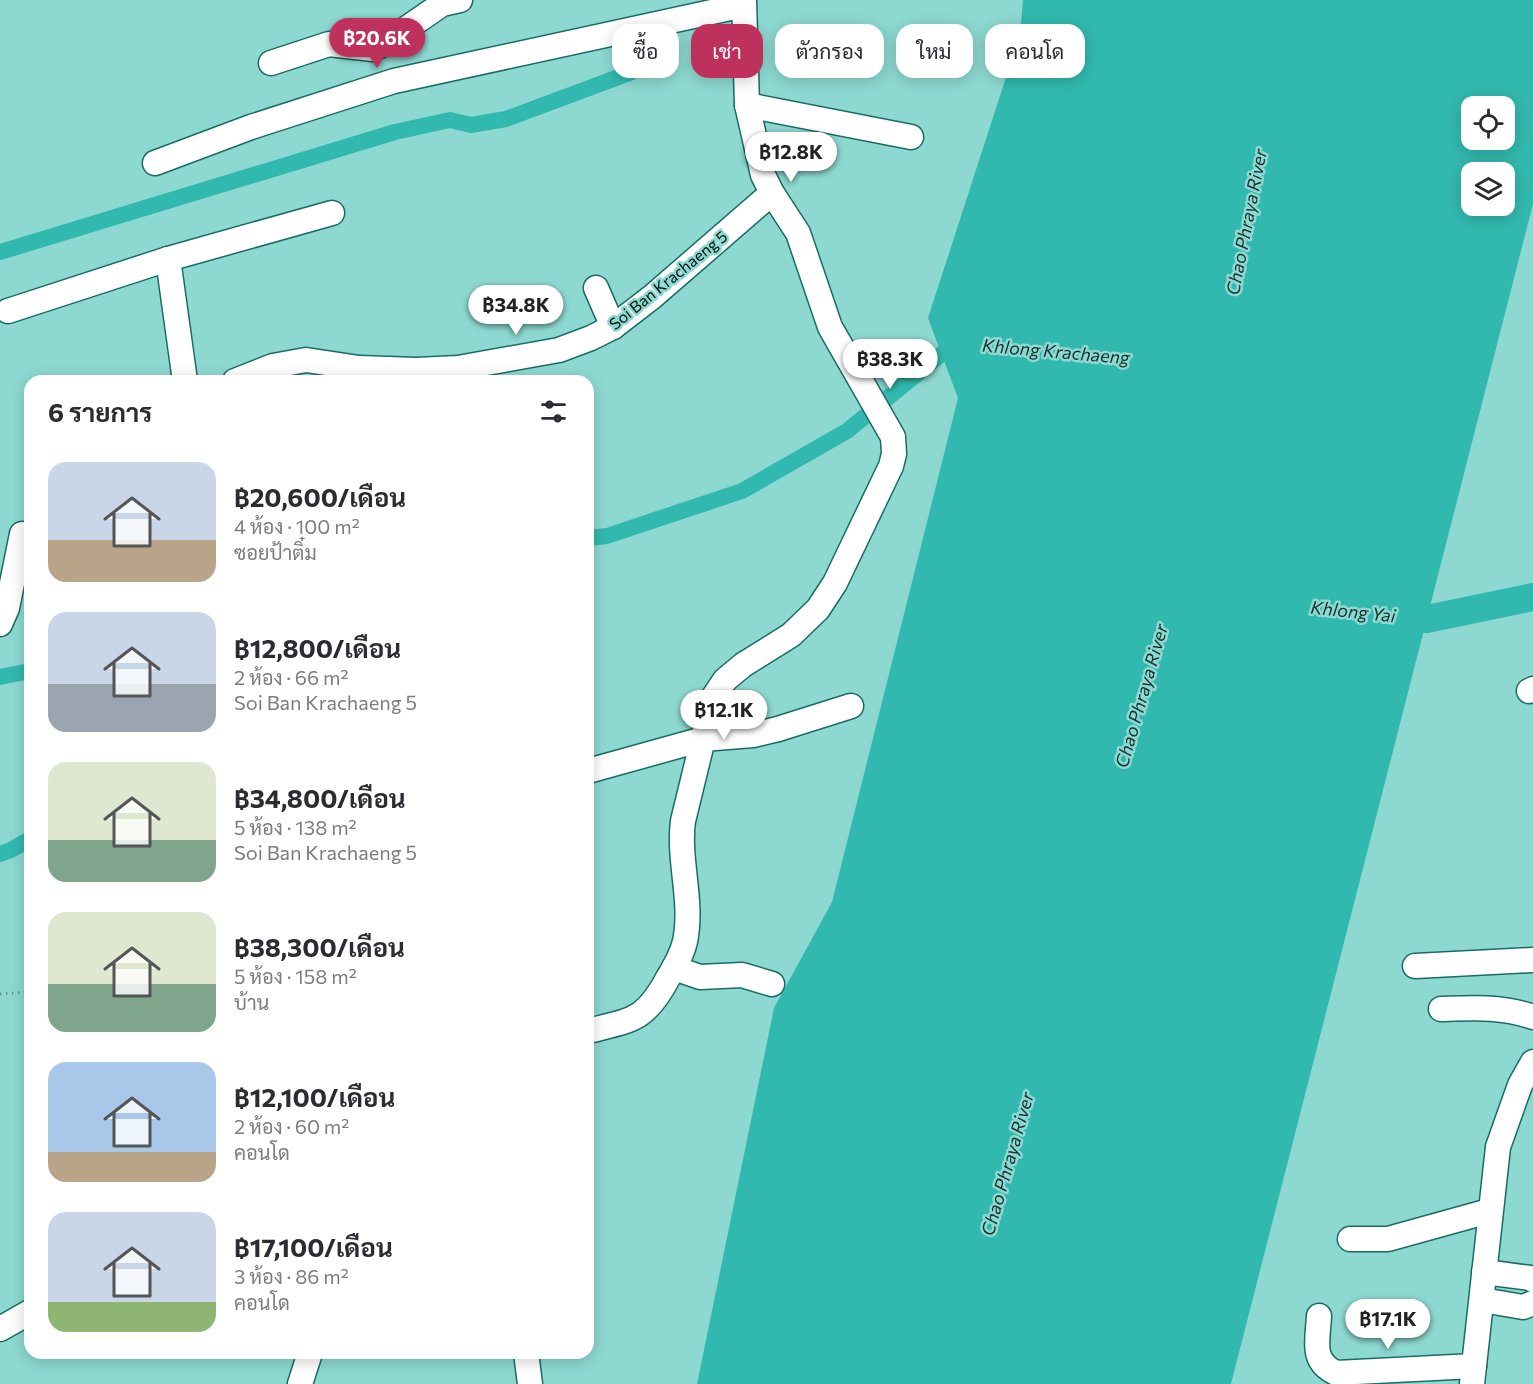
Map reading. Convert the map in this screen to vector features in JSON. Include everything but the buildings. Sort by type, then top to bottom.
[{"type":"street","points":[[271,63],[329,44],[373,49],[384,44],[442,4],[460,0]]},
{"type":"street","points":[[155,163],[250,127],[394,81],[744,3],[747,105],[763,175],[798,232],[830,327],[892,437],[894,454],[891,466],[835,583],[818,609],[791,635],[743,665],[725,680],[713,698],[681,836],[687,918],[682,953],[659,995],[649,1008],[630,1020],[594,1029]]},
{"type":"street","points":[[747,105],[911,137]]},
{"type":"street","name":"Soi Ban Krachaeng 5","points":[[251,375],[273,366],[306,360],[359,368],[460,374],[560,350],[613,327],[652,297],[772,193]]},
{"type":"street","points":[[8,311],[168,259],[332,213]]},
{"type":"street","points":[[168,259],[184,375]]},
{"type":"street","points":[[596,288],[613,327]]},
{"type":"street","points":[[0,624],[7,608],[17,534]]},
{"type":"street","points":[[594,769],[703,739],[753,735],[795,725],[851,706]]},
{"type":"street","points":[[1415,966],[1533,960]]},
{"type":"street","points":[[674,968],[700,977],[742,975],[772,984]]},
{"type":"street","points":[[1441,1009],[1494,1008],[1514,1010],[1533,1017]]},
{"type":"street","points":[[1319,1316],[1318,1358],[1326,1368],[1336,1373],[1397,1377],[1473,1375],[1489,1211],[1498,1147],[1520,1085],[1533,1062]]},
{"type":"street","points":[[1350,1239],[1388,1239],[1489,1211]]},
{"type":"street","points":[[1484,1272],[1533,1280]]},
{"type":"street","points":[[1482,1300],[1523,1306],[1533,1303]]},
{"type":"street","points":[[0,1329],[24,1315]]},
{"type":"street","points":[[300,1384],[308,1359]]},
{"type":"street","points":[[527,1359],[530,1384]]},
{"type":"path","points":[[0,994],[24,992]]},
{"type":"water","name":"Chao Phraya River","points":[[1023,0],[1533,0],[1533,204],[1231,1384],[697,1384],[774,1008],[832,902],[958,398],[928,318],[1006,78],[1085,78],[1085,24],[1021,24]]},
{"type":"waterway","points":[[0,252],[395,132],[450,120],[471,125],[506,119],[616,78]]},
{"type":"waterway","name":"Khlong Krachaeng","points":[[594,537],[607,536],[742,491],[847,431],[955,343],[960,344]]},
{"type":"waterway","name":"Khlong Yai","points":[[1388,615],[1427,619],[1533,597]]},
{"type":"waterway","name":"Khlong Krachaeng","points":[[0,677],[24,672]]},
{"type":"waterway","points":[[0,854],[24,842]]}]
